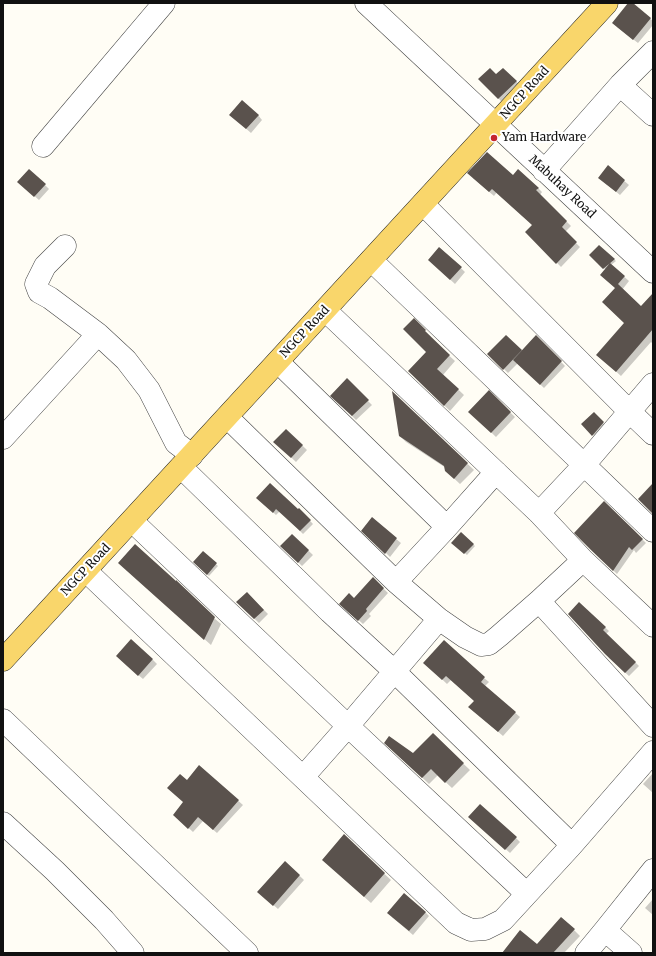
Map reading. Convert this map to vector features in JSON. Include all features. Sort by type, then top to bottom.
[{"type":"main road","name":"NGCP Road","points":[[3,660],[607,3]]},
{"type":"street","points":[[43,146],[164,3]]},
{"type":"street","name":"Mabuhay Road","points":[[366,3],[653,272]]},
{"type":"street","points":[[544,171],[620,85],[653,52]]},
{"type":"street","points":[[620,85],[653,115]]},
{"type":"street","points":[[423,204],[653,434]]},
{"type":"street","points":[[65,246],[45,266],[36,284],[39,292],[50,298],[98,334],[126,360],[149,390],[186,461],[330,612],[394,671],[572,845]]},
{"type":"street","points":[[371,260],[653,530]]},
{"type":"street","points":[[325,310],[539,513],[583,560],[653,626]]},
{"type":"street","points":[[3,438],[98,334]]},
{"type":"street","points":[[278,362],[447,527]]},
{"type":"street","points":[[539,513],[584,465],[653,384]]},
{"type":"street","points":[[227,417],[396,582],[439,619],[465,637],[480,645],[490,644],[583,560]]},
{"type":"street","points":[[396,582],[496,472]]},
{"type":"street","points":[[132,521],[527,894]]},
{"type":"street","points":[[86,571],[456,923],[471,930],[485,929],[503,920],[572,845],[653,752]]},
{"type":"street","points":[[539,601],[653,726]]},
{"type":"street","points":[[303,777],[439,619]]},
{"type":"street","points":[[3,720],[247,953]]},
{"type":"street","points":[[3,823],[55,871],[104,920],[133,953]]},
{"type":"street","points":[[586,953],[653,870]]},
{"type":"street","points":[[605,930],[631,953]]},
{"type":"building","points":[[628,3],[633,3],[651,18],[633,40],[612,23]]},
{"type":"building","points":[[490,68],[496,74],[503,68],[517,81],[498,99],[478,79]]},
{"type":"building","points":[[242,100],[259,115],[246,129],[229,115]]},
{"type":"building","points":[[487,152],[513,175],[518,169],[539,188],[536,190],[567,221],[562,227],[577,242],[556,264],[525,232],[532,225],[492,189],[489,192],[467,173]]},
{"type":"building","points":[[608,165],[625,180],[616,192],[598,178]]},
{"type":"building","points":[[29,169],[46,184],[34,197],[17,182]]},
{"type":"building","points":[[599,245],[615,259],[603,269],[589,255]]},
{"type":"building","points":[[439,247],[462,267],[450,280],[428,260]]},
{"type":"building","points":[[610,263],[625,276],[618,284],[641,306],[653,293],[653,329],[616,372],[596,355],[624,323],[602,302],[615,288],[600,275]]},
{"type":"building","points":[[414,318],[450,355],[437,369],[459,389],[444,406],[408,371],[426,352],[403,329]]},
{"type":"building","points":[[506,335],[522,350],[503,370],[487,354]]},
{"type":"building","points":[[536,335],[562,361],[540,385],[513,360]]},
{"type":"building","points":[[347,378],[369,400],[352,416],[330,396]]},
{"type":"building","points":[[489,390],[511,412],[491,433],[468,412]]},
{"type":"building","points":[[392,391],[468,463],[454,479],[445,471],[444,466],[399,436]]},
{"type":"building","points":[[594,412],[604,422],[592,436],[581,424]]},
{"type":"building","points":[[286,429],[303,445],[291,458],[273,442]]},
{"type":"building","points":[[270,483],[311,520],[300,531],[276,509],[273,513],[256,498]]},
{"type":"building","points":[[653,483],[653,514],[638,499]]},
{"type":"building","points":[[604,501],[643,539],[632,550],[629,547],[613,571],[574,533]]},
{"type":"building","points":[[372,517],[397,538],[385,554],[361,531]]},
{"type":"building","points":[[461,532],[474,544],[464,554],[451,543]]},
{"type":"building","points":[[292,534],[309,550],[298,563],[280,546]]},
{"type":"building","points":[[135,544],[215,617],[204,640],[118,563]]},
{"type":"building","points":[[203,551],[217,563],[207,575],[193,562]]},
{"type":"building","points":[[373,577],[384,588],[358,621],[339,604],[349,593],[354,598]]},
{"type":"building","points":[[247,592],[264,610],[254,619],[236,602]]},
{"type":"building","points":[[579,602],[606,627],[603,630],[636,662],[625,673],[568,614]]},
{"type":"building","points":[[131,639],[153,659],[138,676],[116,656]]},
{"type":"building","points":[[444,640],[485,677],[481,682],[516,712],[498,732],[468,707],[474,701],[446,676],[442,680],[423,663]]},
{"type":"building","points":[[433,733],[464,763],[445,783],[431,769],[422,778],[384,743],[389,736],[413,753]]},
{"type":"building","points":[[199,765],[239,800],[213,830],[198,817],[188,829],[173,815],[183,802],[167,788],[180,774],[187,780]]},
{"type":"building","points":[[480,804],[517,837],[505,850],[468,817]]},
{"type":"building","points":[[344,834],[385,873],[364,897],[322,860]]},
{"type":"building","points":[[285,861],[300,875],[273,906],[257,892]]},
{"type":"building","points":[[404,893],[426,912],[409,931],[387,913]]},
{"type":"building","points":[[561,917],[575,929],[553,953],[502,953],[520,930],[537,944]]},
{"type":"place","name":"Yam Hardware","points":[[494,138]]}]
